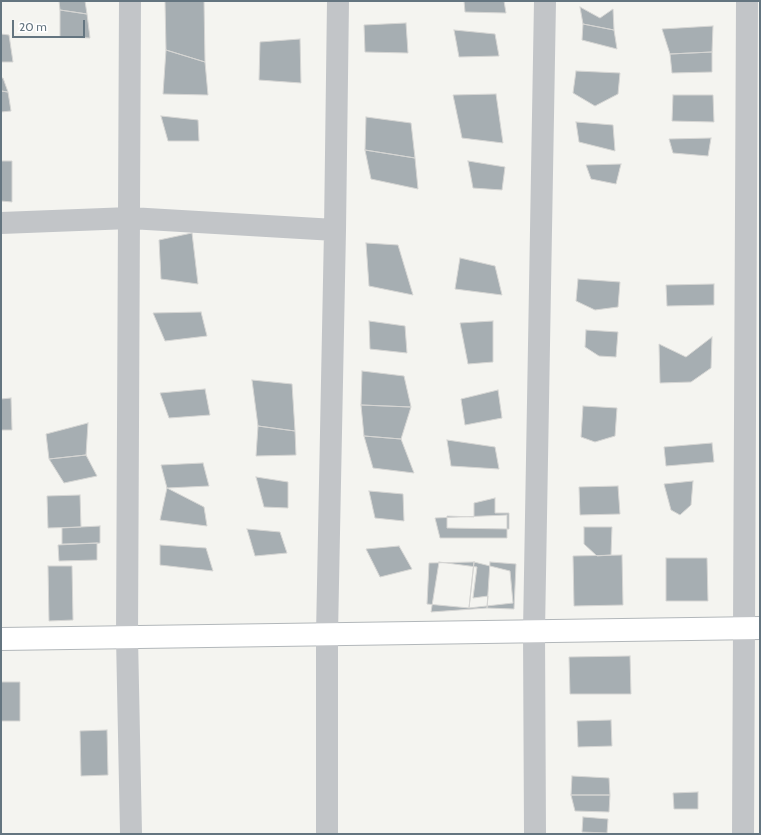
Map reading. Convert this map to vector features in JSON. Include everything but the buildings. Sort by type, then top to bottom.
[{"type":"street","points":[[130,1],[127,637],[131,834]]},
{"type":"street","points":[[328,834],[327,634],[336,230],[338,1]]},
{"type":"street","points":[[535,834],[534,631],[544,1]]},
{"type":"street","points":[[743,834],[752,628],[747,1]]},
{"type":"street","points":[[1,223],[130,218],[336,230]]},
{"type":"street","points":[[1,639],[752,628]]}]
